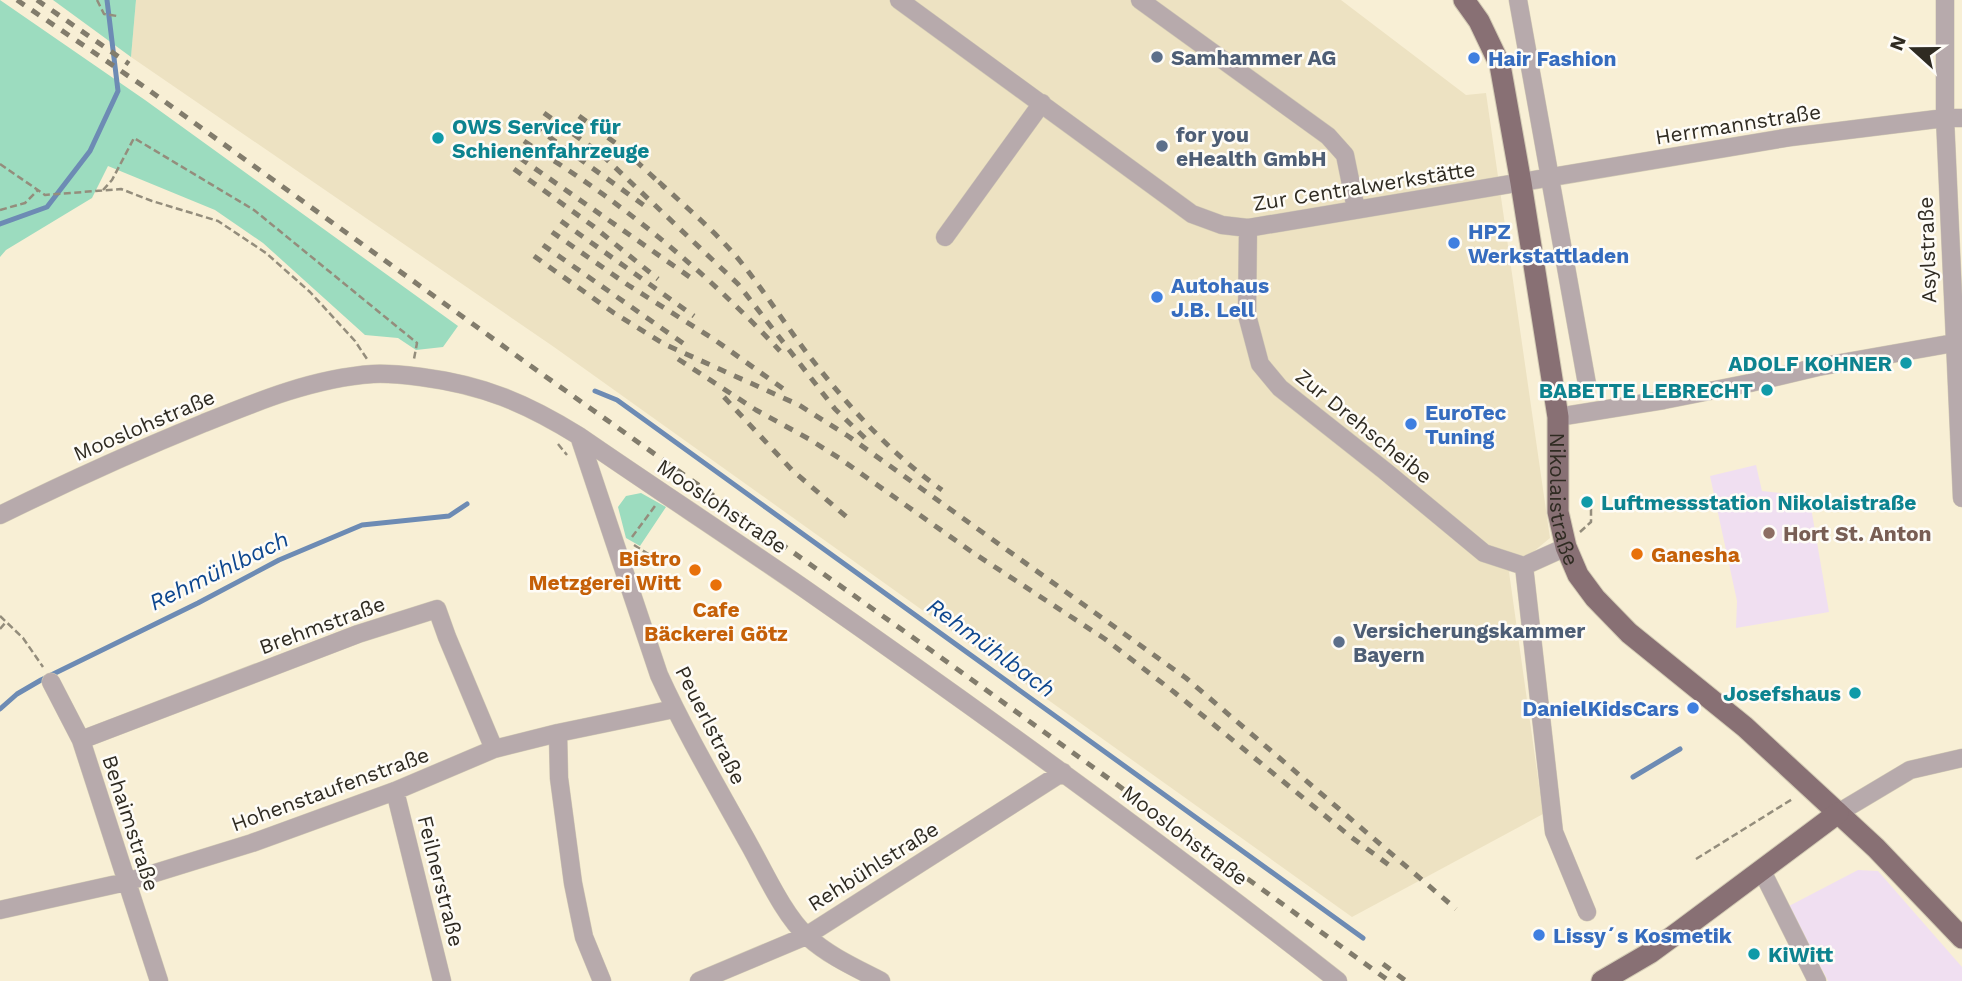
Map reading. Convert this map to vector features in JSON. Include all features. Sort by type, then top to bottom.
[{"type":"main road","name":"Nikolaistraße","points":[[1464,0],[1479,21],[1500,65],[1558,417],[1558,512],[1566,547],[1578,575],[1595,598],[1629,633],[1745,727],[1876,848],[1962,938]]},
{"type":"main road","points":[[1601,981],[1650,953],[1838,813]]},
{"type":"street","name":"Zur Centralwerkstätte","points":[[899,0],[1192,214],[1222,225],[1248,228],[1521,183]]},
{"type":"street","points":[[1140,0],[1328,136],[1345,155],[1356,209]]},
{"type":"street","points":[[1518,0],[1587,384]]},
{"type":"street","name":"Asylstraße","points":[[1945,0],[1954,118],[1962,498]]},
{"type":"street","points":[[946,237],[1042,103]]},
{"type":"street","name":"Herrmannstraße","points":[[1521,183],[1790,137],[1954,118]]},
{"type":"street","name":"Zur Drehscheibe","points":[[1248,228],[1247,315],[1260,364],[1280,388],[1484,553],[1524,566]]},
{"type":"street","points":[[1558,417],[1664,400],[1818,367],[1958,347]]},
{"type":"street","name":"Mooslohstraße","points":[[0,514],[162,440],[266,397],[330,380],[374,374],[412,376],[438,379],[497,393],[546,416],[579,436],[801,587],[1063,772],[1338,981]]},
{"type":"street","name":"Peuerlstraße","points":[[579,436],[659,675],[674,709],[763,870],[788,913],[806,936],[839,960],[881,981]]},
{"type":"street","points":[[1566,547],[1524,566],[1555,832],[1587,912]]},
{"type":"street","name":"Brehmstraße","points":[[81,740],[358,634],[437,609],[494,749]]},
{"type":"street","name":"Behaimstraße","points":[[47,675],[81,740],[159,981]]},
{"type":"street","name":"Hohenstaufenstraße","points":[[0,910],[126,882],[252,843],[395,791],[494,749],[674,709]]},
{"type":"street","points":[[558,733],[559,778],[573,883],[584,937],[602,981]]},
{"type":"street","points":[[1838,813],[1910,770],[1962,758]]},
{"type":"street","name":"Rehbühlstraße","points":[[699,981],[806,936],[1063,772]]},
{"type":"street","name":"Feilnerstraße","points":[[395,791],[442,981]]},
{"type":"street","points":[[1762,871],[1816,981]]},
{"type":"path","points":[[97,0],[104,14],[117,16]]},
{"type":"path","points":[[103,190],[112,180],[134,138],[242,202],[417,343],[412,376]]},
{"type":"path","points":[[0,164],[45,195],[121,189],[218,221],[266,253],[310,292],[355,341],[374,374]]},
{"type":"path","points":[[0,210],[25,203],[38,190]]},
{"type":"path","points":[[557,443],[571,464]]},
{"type":"path","points":[[661,562],[628,541],[664,494]]},
{"type":"path","points":[[0,616],[23,638],[47,675]]},
{"type":"path","points":[[0,629],[6,622]]},
{"type":"path","points":[[1696,859],[1810,787]]},
{"type":"shaded area","points":[[136,0],[1341,0],[1466,95],[1486,93],[1550,538],[1509,572],[1543,814],[1352,917],[554,347],[131,57]]},
{"type":"shaded area","name":"Hort St. Anton","points":[[1756,465],[1762,491],[1809,496],[1829,612],[1736,628],[1737,601],[1710,476]]},
{"type":"shaded area","points":[[1858,870],[1878,871],[1962,967],[1962,981],[1828,981],[1789,906]]},
{"type":"green space","points":[[0,0],[145,100],[458,326],[443,347],[416,350],[398,338],[365,335],[263,243],[215,210],[108,166],[92,198],[6,250],[0,257]]},
{"type":"green space","points":[[53,0],[136,0],[131,57]]},
{"type":"green space","points":[[641,493],[666,507],[640,546],[626,538],[618,507],[626,496]]},
{"type":"waterway","points":[[0,224],[47,207],[90,151],[118,91],[107,0]]},
{"type":"waterway","name":"Rehmühlbach","points":[[595,391],[617,400],[1363,938]]},
{"type":"waterway","name":"Rehmühlbach","points":[[0,709],[17,694],[41,680],[279,560],[362,525],[449,516],[467,504]]},
{"type":"waterway","name":"Rehmühlbach","points":[[1633,777],[1680,749]]},
{"type":"railway","points":[[17,0],[146,88],[1389,981]]},
{"type":"railway","points":[[37,0],[129,64]]},
{"type":"railway","points":[[544,113],[601,154],[738,284],[835,409],[867,440]]},
{"type":"railway","points":[[579,116],[622,148],[665,188]]},
{"type":"railway","points":[[534,126],[645,206]]},
{"type":"railway","points":[[524,141],[594,188],[651,231],[718,289],[780,351]]},
{"type":"railway","points":[[520,158],[694,280]]},
{"type":"railway","points":[[514,169],[593,226],[658,279]]},
{"type":"railway","points":[[659,182],[740,261],[810,357],[855,411],[905,461],[942,490]]},
{"type":"railway","points":[[561,221],[694,316]]},
{"type":"railway","points":[[552,232],[628,285],[715,340],[789,393]]},
{"type":"railway","points":[[543,245],[687,346]]},
{"type":"railway","points":[[534,256],[614,313],[664,344],[799,405],[848,436],[1186,678],[1456,909]]},
{"type":"railway","points":[[678,359],[756,410],[839,458],[972,552],[1105,639],[1393,868]]},
{"type":"railway","points":[[724,397],[792,470],[849,519]]},
{"type":"railway","points":[[1383,964],[1406,981]]},
{"type":"place","name":"Samhammer AG","points":[[1157,57]]},
{"type":"place","name":"Hair Fashion","points":[[1474,58]]},
{"type":"place","name":"OWS Service für Schienenfahrzeuge","points":[[438,138]]},
{"type":"place","name":"for you eHealth GmbH","points":[[1162,146]]},
{"type":"place","name":"HPZ Werkstattladen","points":[[1454,243]]},
{"type":"place","name":"Autohaus J.B. Lell","points":[[1157,297]]},
{"type":"place","name":"ADOLF KOHNER","points":[[1906,363]]},
{"type":"place","name":"BABETTE LEBRECHT","points":[[1767,390]]},
{"type":"place","name":"EuroTec Tuning","points":[[1411,424]]},
{"type":"place","name":"Luftmessstation Nikolaistraße","points":[[1587,502]]},
{"type":"place","name":"Hort St. Anton","points":[[1769,533]]},
{"type":"place","name":"Ganesha","points":[[1637,554]]},
{"type":"place","name":"Bistro Metzgerei Witt","points":[[695,570]]},
{"type":"place","name":"Cafe Bäckerei Götz","points":[[716,585]]},
{"type":"place","name":"Versicherungskammer Bayern","points":[[1339,642]]},
{"type":"place","name":"Josefshaus","points":[[1855,693]]},
{"type":"place","name":"DanielKidsCars","points":[[1693,708]]},
{"type":"place","name":"Lissy´s Kosmetik","points":[[1539,935]]},
{"type":"place","name":"KiWitt","points":[[1754,954]]}]
